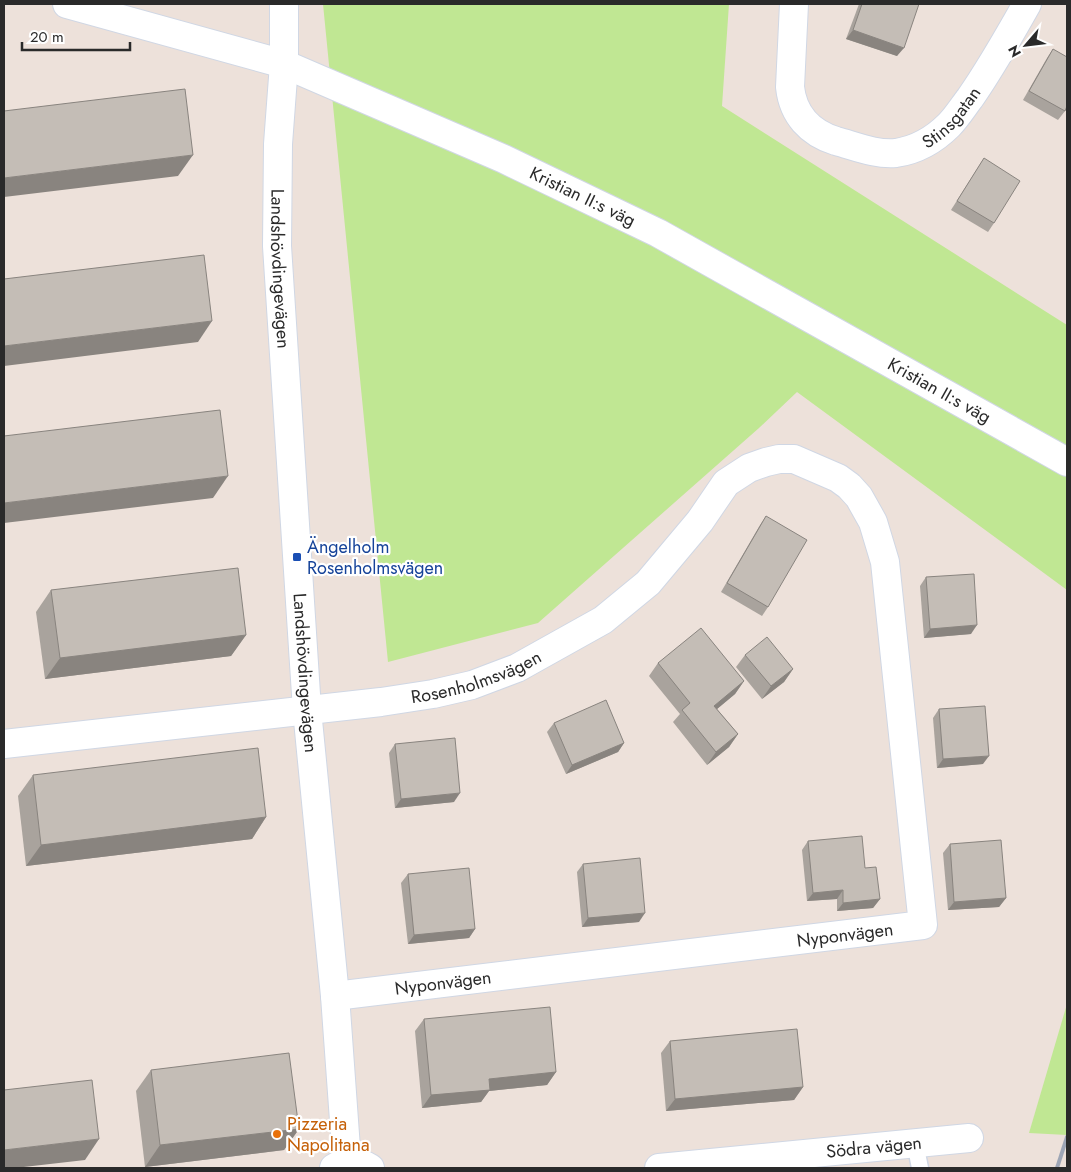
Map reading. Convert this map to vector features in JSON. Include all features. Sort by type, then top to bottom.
[{"type":"street","name":"Kristian II:s väg","points":[[67,4],[284,64],[504,158],[658,233],[1067,462]]},
{"type":"street","name":"Landshövdingevägen","points":[[284,4],[284,64],[278,144],[277,246],[307,710],[350,1166]]},
{"type":"street","name":"Stinsgatan","points":[[794,4],[790,93],[808,128],[826,138],[878,152],[894,153],[920,146],[953,120],[988,73],[1028,4]]},
{"type":"street","name":"Rosenholmsvägen","points":[[4,744],[434,694],[472,685],[517,668],[603,620],[648,583],[700,521],[726,483],[749,468],[779,459],[794,458],[838,478],[859,497]]},
{"type":"street","name":"Nyponvägen","points":[[334,996],[923,925],[885,562],[872,522],[859,497]]},
{"type":"street","name":"Södra vägen","points":[[659,1168],[918,1156],[969,1138]]},
{"type":"green space","points":[[323,4],[729,4],[722,106],[1067,325],[1067,590],[797,392],[759,428],[538,623],[388,662]]},
{"type":"green space","points":[[1067,1004],[1067,1135],[1029,1133]]},
{"type":"building","points":[[862,4],[919,4],[904,48],[853,30]]},
{"type":"building","points":[[1053,49],[1067,57],[1067,106],[1065,111],[1029,91]]},
{"type":"building","points":[[185,89],[193,155],[4,178],[4,111]]},
{"type":"building","points":[[984,158],[1020,181],[994,223],[957,201]]},
{"type":"building","points":[[204,255],[212,321],[4,346],[4,279]]},
{"type":"building","points":[[220,410],[228,476],[4,503],[4,436]]},
{"type":"building","points":[[766,516],[807,540],[768,607],[727,583]]},
{"type":"building","points":[[238,568],[246,635],[60,658],[51,590]]},
{"type":"building","points":[[974,574],[977,625],[930,629],[926,577]]},
{"type":"building","points":[[701,628],[744,681],[714,706],[738,734],[716,752],[682,710],[690,703],[658,663]]},
{"type":"building","points":[[767,637],[793,669],[771,686],[745,655]]},
{"type":"building","points":[[606,700],[624,743],[572,765],[554,723]]},
{"type":"building","points":[[985,706],[989,756],[943,759],[939,709]]},
{"type":"building","points":[[455,738],[460,793],[401,799],[395,744]]},
{"type":"building","points":[[258,748],[266,817],[41,845],[33,775]]},
{"type":"building","points":[[862,836],[865,868],[876,867],[880,899],[843,903],[843,890],[813,893],[808,841]]},
{"type":"building","points":[[1001,840],[1006,898],[954,902],[950,844]]},
{"type":"building","points":[[640,858],[645,913],[588,918],[583,864]]},
{"type":"building","points":[[469,868],[475,929],[414,935],[408,874]]},
{"type":"building","points":[[550,1007],[556,1072],[489,1079],[490,1090],[431,1095],[424,1019]]},
{"type":"building","points":[[797,1029],[803,1087],[675,1099],[670,1041]]},
{"type":"building","points":[[289,1053],[299,1129],[160,1145],[151,1070]]},
{"type":"building","points":[[92,1080],[99,1139],[4,1150],[4,1090]]},
{"type":"railway","points":[[1057,1168],[1067,1137]]},
{"type":"place","name":"Ängelholm Rosenholmsvägen","points":[[297,557]]},
{"type":"place","name":"Pizzeria Napolitana","points":[[277,1134]]}]
